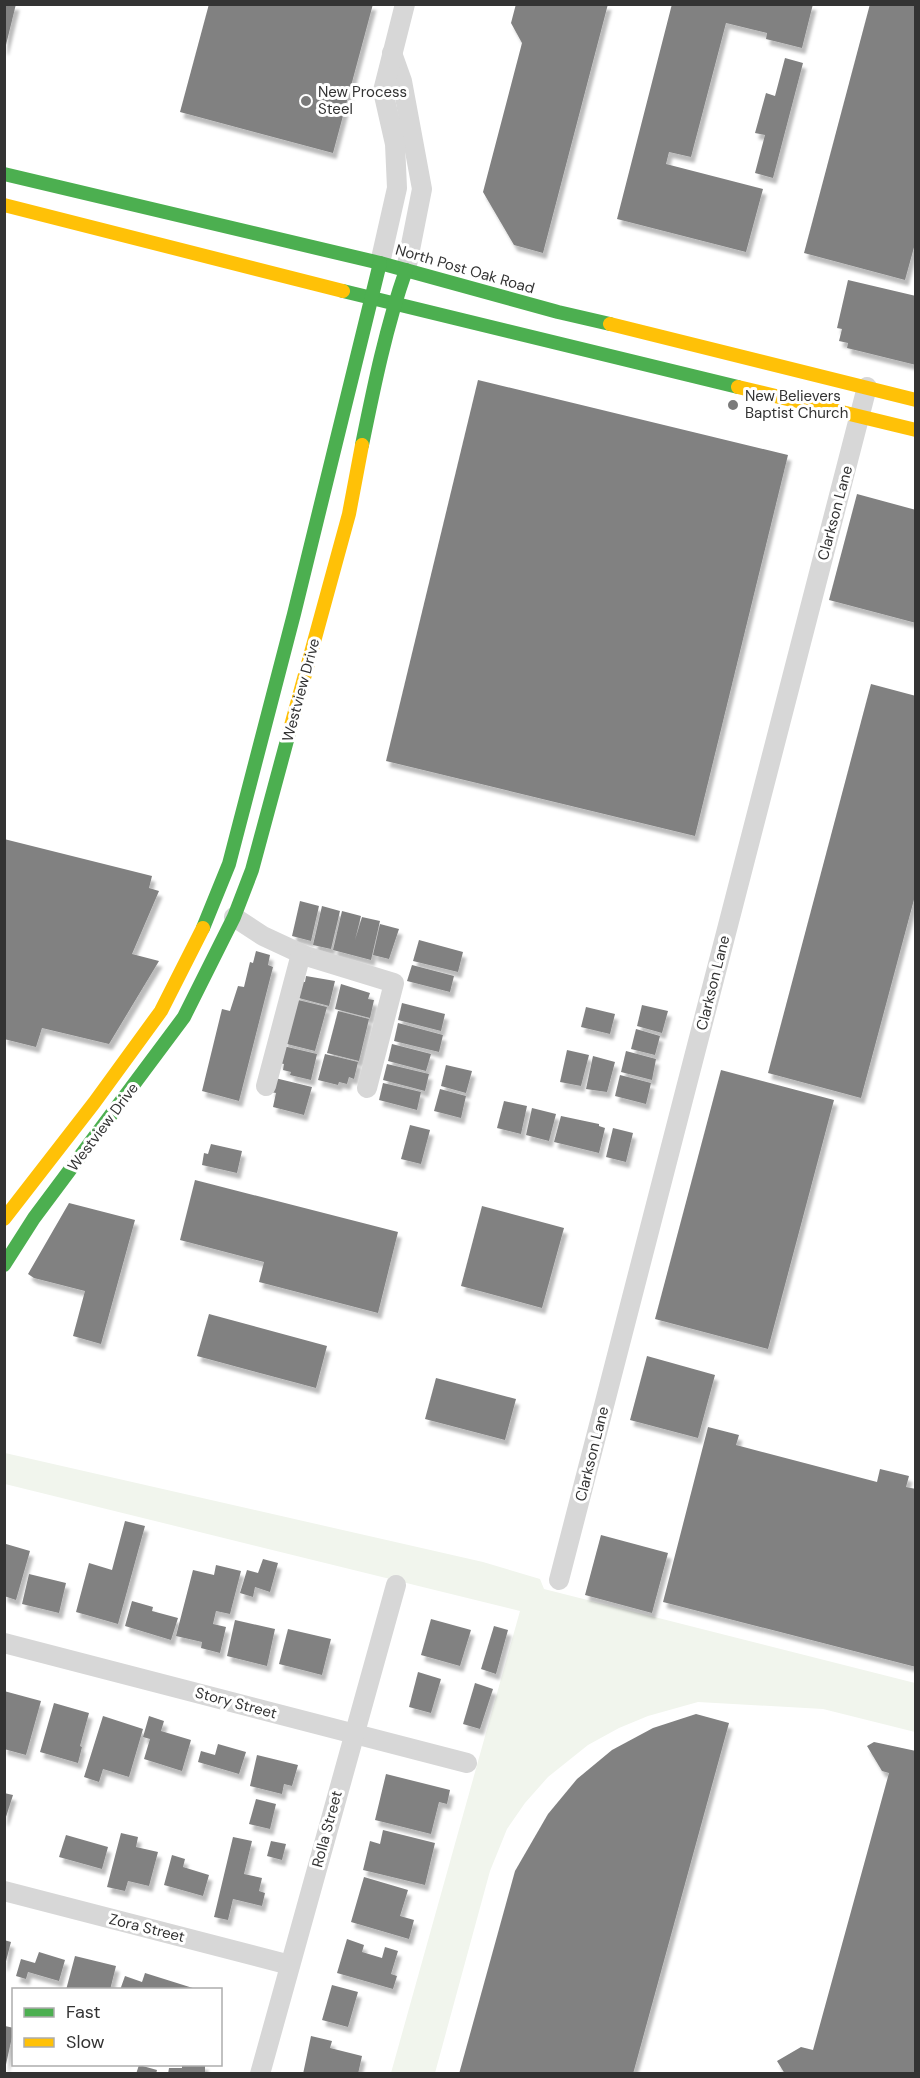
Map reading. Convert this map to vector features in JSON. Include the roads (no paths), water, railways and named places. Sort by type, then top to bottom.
[{"type":"main road","name":"North Post Oak Road","points":[[4,174],[380,263],[558,312],[740,355],[915,400]]},
{"type":"main road","points":[[4,205],[394,304],[915,430]]},
{"type":"main road","name":"Westview Drive","points":[[4,1219],[94,1103],[161,1011],[211,911],[229,864],[380,263]]},
{"type":"main road","name":"Westview Drive","points":[[4,1265],[34,1218],[184,1017],[234,917],[252,870],[349,514],[371,399],[394,304],[406,270]]},
{"type":"street","name":"Westview Drive","points":[[380,263],[398,188],[395,144],[383,91],[405,4]]},
{"type":"street","name":"Westview Drive","points":[[392,53],[402,81],[422,189],[406,270]]},
{"type":"street","name":"Clarkson Lane","points":[[559,1580],[867,387]]},
{"type":"street","points":[[234,917],[263,936],[301,954],[394,983],[368,1088]]},
{"type":"street","points":[[266,1086],[301,954]]},
{"type":"street","name":"Rolla Street","points":[[260,2073],[396,1585]]},
{"type":"street","name":"Story Street","points":[[4,1643],[467,1763]]},
{"type":"street","name":"Zora Street","points":[[4,1891],[290,1965]]},
{"type":"place","name":"New Process Steel","points":[[306,101]]},
{"type":"place","name":"New Believers Baptist Church","points":[[733,405]]}]
